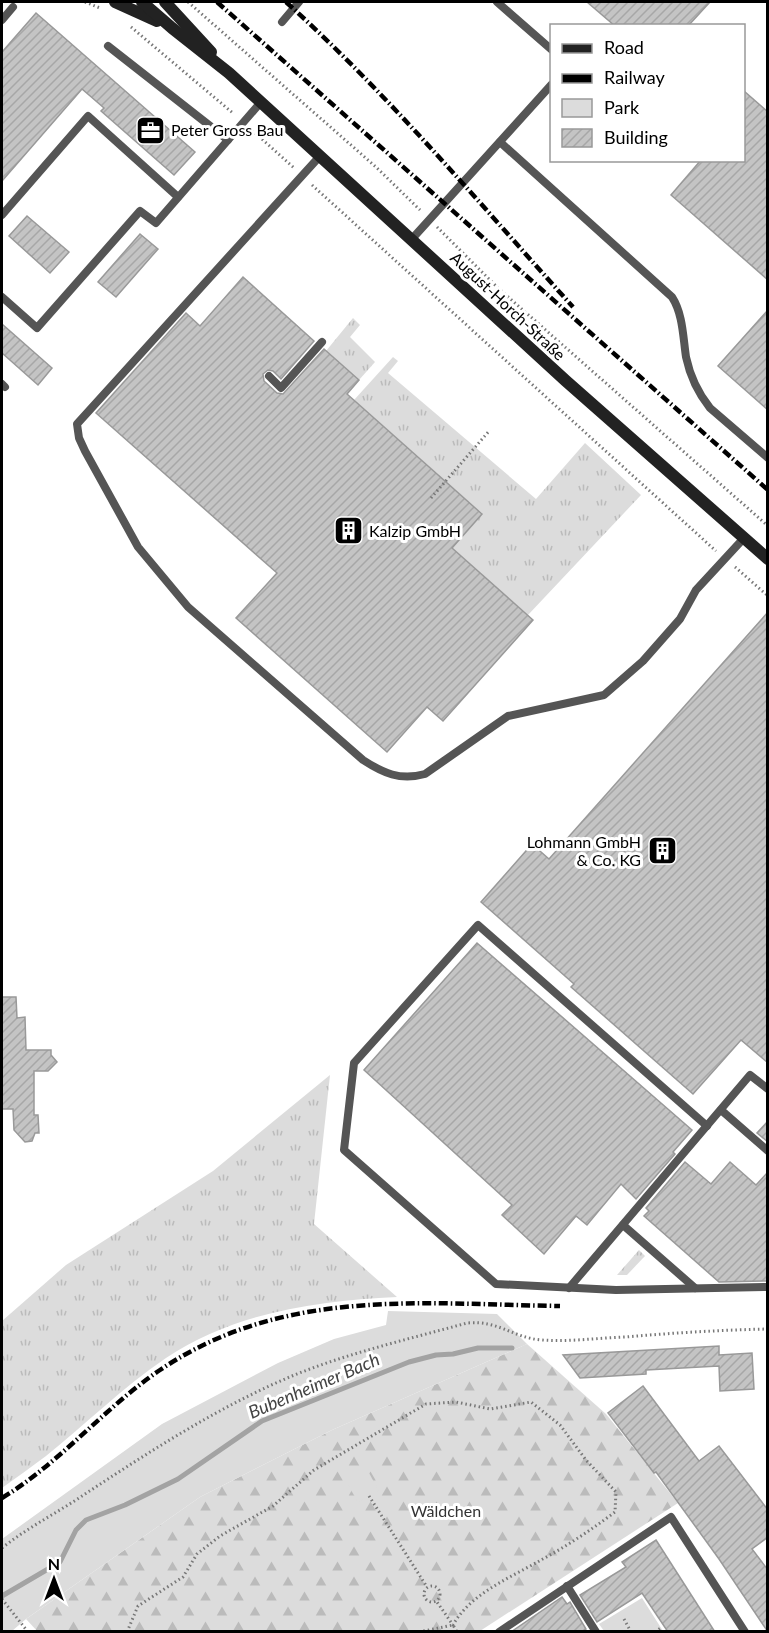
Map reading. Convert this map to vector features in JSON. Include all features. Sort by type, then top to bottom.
[{"type":"main road","points":[[116,2],[172,28]]},
{"type":"main road","name":"August-Horch-Straße","points":[[142,2],[230,73]]},
{"type":"main road","name":"August-Horch-Straße","points":[[165,2],[230,73],[261,102],[566,381],[768,559]]},
{"type":"lane","points":[[282,22],[299,2]]},
{"type":"lane","points":[[497,2],[550,48]]},
{"type":"lane","points":[[2,8],[13,7],[2,20]]},
{"type":"lane","points":[[108,46],[228,140]]},
{"type":"lane","points":[[411,240],[550,86]]},
{"type":"lane","points":[[2,297],[37,328],[140,211],[156,223],[261,102]]},
{"type":"lane","points":[[2,215],[88,116],[178,197]]},
{"type":"lane","points":[[500,141],[672,297],[679,310],[687,360],[702,398],[710,408],[768,458]]},
{"type":"lane","points":[[320,156],[77,424],[79,438],[85,451],[138,547],[188,607],[363,760],[389,775],[414,777],[425,774],[508,716],[604,695],[643,661],[680,619],[696,590],[744,538]]},
{"type":"lane","points":[[269,376],[282,388],[322,342]]},
{"type":"lane","points":[[707,1126],[478,925],[354,1063],[344,1150],[496,1284],[616,1290],[768,1287]]},
{"type":"lane","points":[[569,1287],[750,1075],[768,1089]]},
{"type":"lane","points":[[721,1110],[768,1151]]},
{"type":"lane","points":[[623,1225],[695,1288]]},
{"type":"lane","points":[[499,1632],[671,1517],[745,1632]]},
{"type":"lane","points":[[567,1586],[596,1632]]},
{"type":"path","points":[[85,2],[107,12]]},
{"type":"path","points":[[188,2],[376,167],[498,288],[768,526]]},
{"type":"path","points":[[124,23],[243,122],[768,596]]},
{"type":"path","points":[[431,498],[490,430]]},
{"type":"path","points":[[2,1548],[28,1528],[69,1505],[172,1438],[291,1377],[335,1360],[467,1323],[483,1321],[500,1326],[522,1337],[542,1340],[768,1329]]},
{"type":"path","points":[[127,1632],[138,1606],[183,1577],[197,1554],[220,1536],[273,1506],[314,1470],[426,1404],[456,1402],[490,1409],[531,1402],[560,1425],[586,1460],[616,1491],[615,1512],[473,1602],[453,1626],[434,1627],[419,1632]]},
{"type":"path","points":[[369,1496],[427,1587],[425,1600],[431,1603],[437,1602],[441,1596],[439,1590],[433,1586],[427,1587]]},
{"type":"path","points":[[2,1599],[28,1632]]},
{"type":"path","points":[[437,1602],[457,1632]]},
{"type":"path","points":[[624,1619],[631,1632]]},
{"type":"path","points":[[655,1632],[662,1627]]},
{"type":"green space","points":[[353,318],[360,325],[350,337],[375,362],[359,380],[326,351]]},
{"type":"green space","points":[[393,357],[398,361],[388,373],[536,499],[585,443],[641,495],[528,615],[452,548],[482,513],[451,486],[436,503],[439,475],[354,400]]},
{"type":"green space","points":[[330,1075],[314,1224],[397,1297],[337,1302],[277,1312],[248,1320],[192,1342],[150,1369],[46,1456],[2,1488],[2,1321],[66,1265],[213,1171]]},
{"type":"green space","points":[[639,1250],[645,1256],[627,1275],[617,1275]]},
{"type":"green space","points":[[388,1311],[497,1314],[527,1344],[332,1430],[200,1497],[12,1631],[2,1631],[2,1539],[162,1424],[278,1363],[334,1339],[386,1325]]},
{"type":"green space","name":"Wäldchen","points":[[527,1344],[606,1414],[678,1503],[480,1631],[38,1632],[26,1619],[200,1497],[332,1430]]},
{"type":"green space","name":"Wäldchen","points":[[369,1473],[379,1491],[358,1502],[348,1485]]},
{"type":"green space","points":[[642,1598],[663,1631],[604,1631],[599,1624]]},
{"type":"building","points":[[587,2],[710,2],[690,24],[613,24]]},
{"type":"building","points":[[36,13],[195,152],[174,175],[101,111],[104,108],[82,89],[2,181],[2,52]]},
{"type":"building","points":[[745,92],[768,112],[768,280],[671,195],[699,162],[745,162]]},
{"type":"building","points":[[27,216],[69,252],[50,273],[9,236]]},
{"type":"building","points":[[140,234],[158,249],[116,297],[98,282]]},
{"type":"building","name":"Kalzip GmbH","points":[[243,277],[314,341],[281,379],[273,371],[268,370],[263,374],[264,381],[277,393],[283,394],[324,349],[359,380],[347,394],[482,514],[452,548],[533,620],[443,721],[427,707],[387,752],[236,618],[277,573],[96,413],[186,313],[200,326]]},
{"type":"building","points":[[768,310],[768,410],[718,366]]},
{"type":"building","points":[[2,324],[52,368],[38,385],[2,353]]},
{"type":"building","name":"Lohmann GmbH & Co. KG","points":[[768,612],[768,1063],[741,1040],[693,1094],[571,987],[574,984],[481,902],[532,844],[549,859]]},
{"type":"building","points":[[477,943],[692,1130],[673,1152],[675,1154],[636,1199],[621,1184],[587,1225],[576,1216],[544,1254],[502,1215],[512,1205],[364,1070]]},
{"type":"building","points":[[2,997],[16,997],[17,1018],[25,1017],[26,1050],[51,1050],[51,1055],[57,1062],[48,1071],[34,1071],[34,1115],[38,1115],[39,1133],[35,1133],[32,1141],[25,1142],[14,1130],[13,1109],[2,1109]]},
{"type":"building","points":[[768,1121],[768,1142],[757,1133]]},
{"type":"building","points":[[685,1162],[711,1184],[730,1162],[756,1185],[768,1172],[768,1281],[719,1282],[644,1216],[649,1211],[646,1208]]},
{"type":"building","points":[[719,1346],[719,1355],[752,1353],[754,1389],[720,1391],[719,1366],[646,1370],[646,1374],[580,1378],[563,1355]]},
{"type":"building","points":[[643,1386],[699,1461],[719,1446],[768,1510],[768,1537],[752,1549],[768,1570],[768,1632],[656,1472],[654,1473],[608,1413]]},
{"type":"building","points":[[656,1540],[715,1632],[668,1632],[642,1593],[597,1622],[580,1595],[626,1567],[622,1562]]},
{"type":"building","points":[[562,1597],[567,1604],[570,1602],[586,1629],[582,1632],[511,1632]]},
{"type":"waterway","name":"Bubenheimer Bach","points":[[2,1596],[60,1562],[76,1530],[86,1520],[125,1505],[178,1479],[262,1421],[409,1362],[478,1348],[512,1348]]},
{"type":"railway","points":[[217,2],[768,490]]},
{"type":"railway","points":[[286,2],[397,112],[573,307]]},
{"type":"railway","points":[[2,1498],[43,1469],[120,1401],[160,1370],[207,1343],[255,1325],[304,1313],[354,1306],[404,1303],[560,1306]]},
{"type":"place","name":"Peter Gross Bau","points":[[150,130]]},
{"type":"place","name":"Kalzip GmbH","points":[[348,531]]},
{"type":"place","name":"Lohmann GmbH & Co. KG","points":[[662,851]]}]
